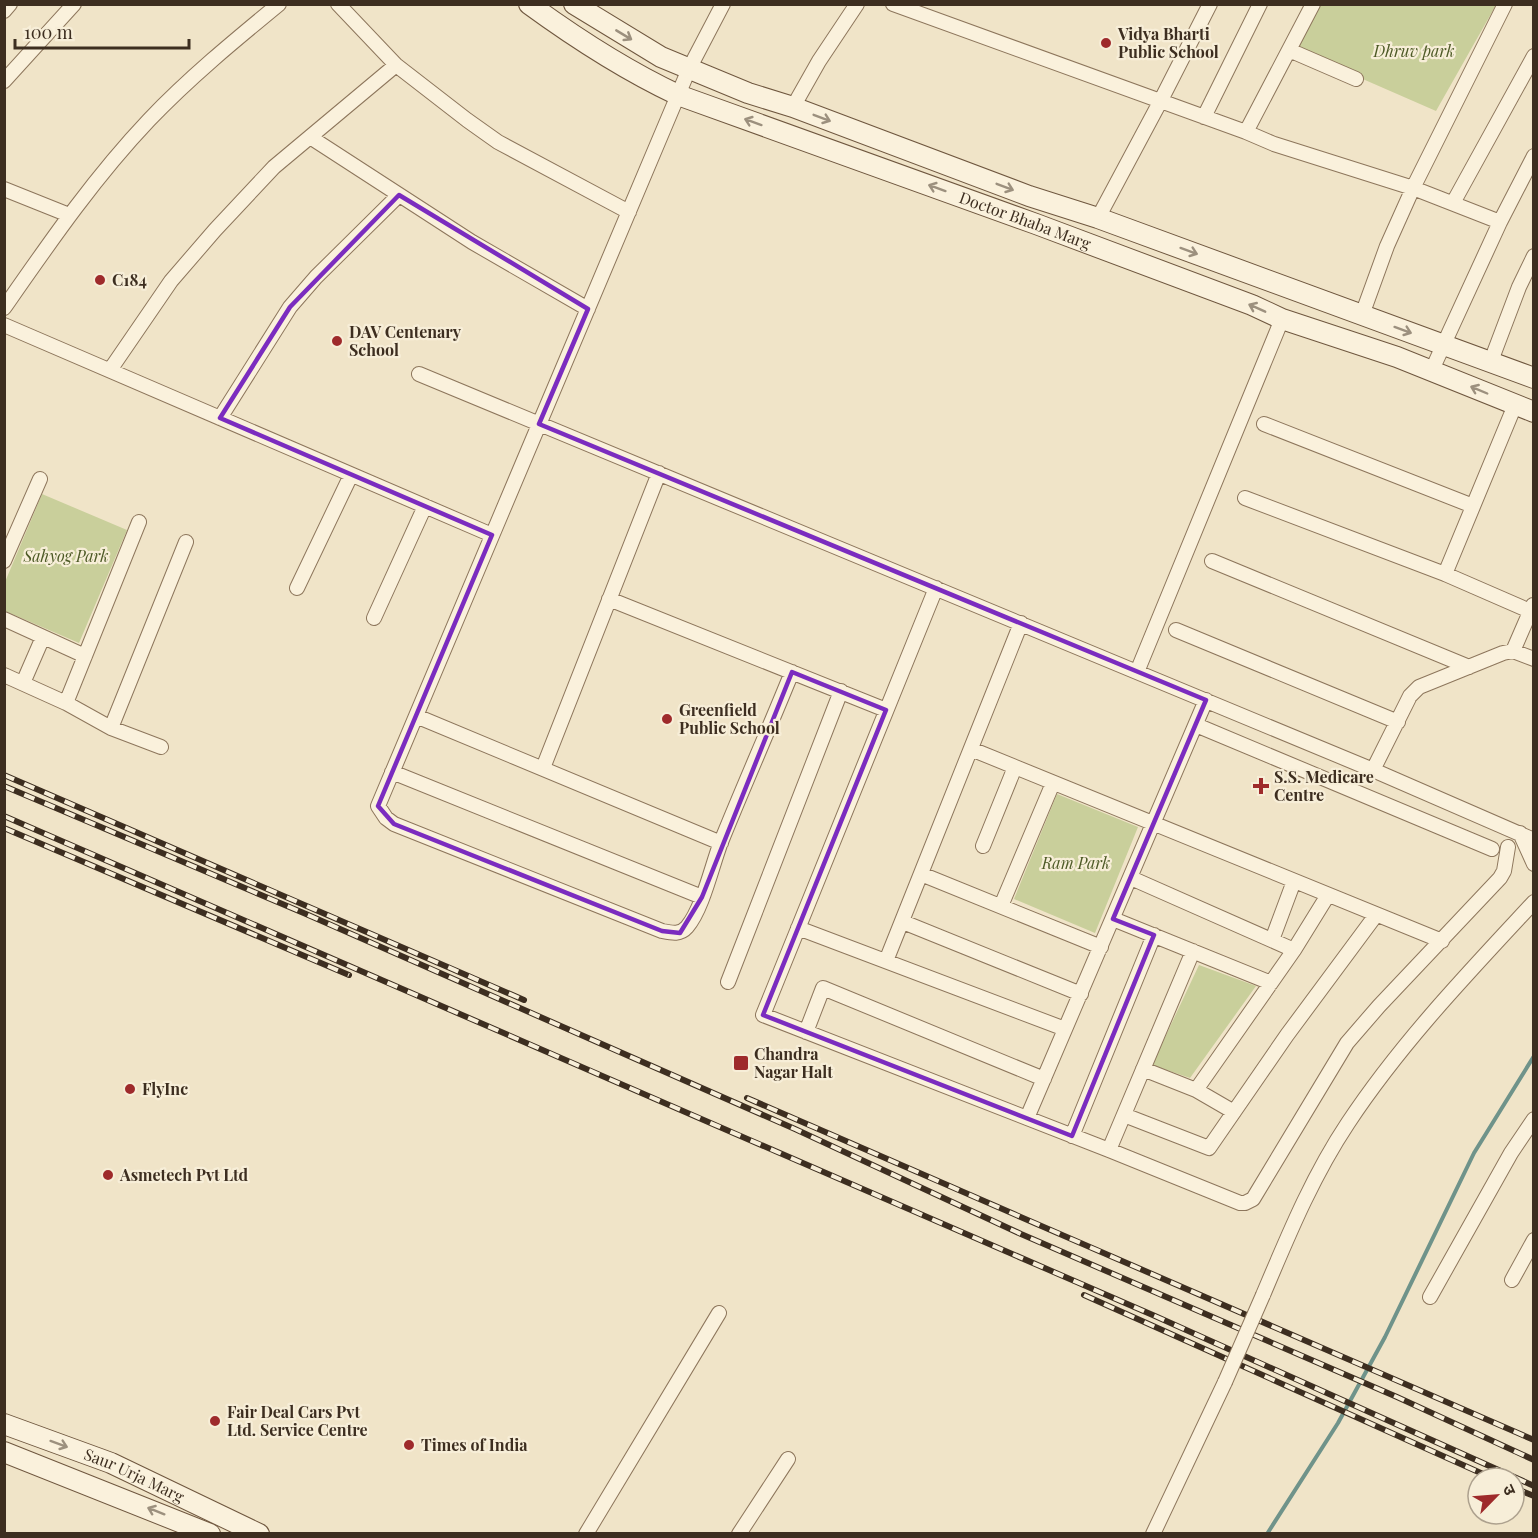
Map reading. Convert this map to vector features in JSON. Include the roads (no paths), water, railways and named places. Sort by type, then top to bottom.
[{"type":"street","points":[[4,10],[10,4]]},
{"type":"street","points":[[4,308],[99,176],[149,120],[204,66],[279,4]]},
{"type":"street","points":[[338,4],[396,65],[498,142],[629,212]]},
{"type":"street","name":"Doctor Bhaba Marg","points":[[529,4],[578,39],[644,79],[678,95],[1036,224],[1252,305],[1282,320],[1397,357],[1524,409]]},
{"type":"street","name":"Doctor Bhaba Marg","points":[[574,4],[661,57],[748,93],[793,107],[1029,196],[1098,218],[1533,378]]},
{"type":"street","points":[[723,4],[689,69],[378,806],[386,818],[394,824],[662,931],[680,933],[686,928],[702,897],[721,843],[792,672]]},
{"type":"street","points":[[793,107],[819,61],[857,4]]},
{"type":"street","points":[[893,4],[1275,144],[1413,188],[1500,222]]},
{"type":"street","points":[[1098,218],[1210,4]]},
{"type":"street","points":[[1204,117],[1260,4]]},
{"type":"street","points":[[1246,132],[1313,4]]},
{"type":"street","points":[[1362,315],[1387,246],[1413,188],[1505,4]]},
{"type":"street","points":[[4,81],[70,6]]},
{"type":"street","points":[[1289,50],[1356,79]]},
{"type":"street","points":[[1453,203],[1533,56]]},
{"type":"street","points":[[110,370],[171,281],[214,230],[274,167],[396,65]]},
{"type":"street","points":[[310,137],[472,242],[588,309]]},
{"type":"street","points":[[1431,372],[1533,156]]},
{"type":"street","points":[[4,189],[69,215]]},
{"type":"street","points":[[220,417],[290,307],[316,277],[399,195]]},
{"type":"street","points":[[1491,361],[1533,256]]},
{"type":"street","points":[[1137,672],[1282,320]]},
{"type":"street","points":[[4,325],[492,535]]},
{"type":"street","points":[[419,374],[1206,700],[1533,840]]},
{"type":"street","points":[[1444,574],[1473,506],[1524,409]]},
{"type":"street","points":[[1264,424],[1473,506]]},
{"type":"street","points":[[543,768],[659,473]]},
{"type":"street","points":[[297,588],[351,475]]},
{"type":"street","points":[[4,561],[40,479]]},
{"type":"street","points":[[1245,498],[1532,607],[1513,651]]},
{"type":"street","points":[[374,618],[424,506]]},
{"type":"street","points":[[66,703],[139,522]]},
{"type":"street","points":[[111,728],[186,542]]},
{"type":"street","points":[[1212,561],[1469,667]]},
{"type":"street","points":[[936,588],[763,1016],[1240,1203],[1249,1202],[1253,1199],[1347,1043],[1500,878],[1504,871],[1508,848]]},
{"type":"street","points":[[609,599],[886,710]]},
{"type":"street","points":[[4,619],[85,656]]},
{"type":"street","points":[[886,961],[1021,623]]},
{"type":"street","points":[[1176,630],[1398,722]]},
{"type":"street","points":[[23,683],[43,637]]},
{"type":"street","points":[[1373,770],[1410,696],[1419,687],[1503,653],[1513,651],[1533,659]]},
{"type":"street","points":[[4,675],[66,703],[111,728],[161,747]]},
{"type":"street","points":[[728,982],[841,692]]},
{"type":"street","points":[[1027,1118],[1206,700]]},
{"type":"street","points":[[416,716],[721,843]]},
{"type":"street","points":[[1196,725],[1492,849]]},
{"type":"street","points":[[971,749],[1442,941]]},
{"type":"street","points":[[983,846],[1015,767]]},
{"type":"street","points":[[392,772],[702,897]]},
{"type":"street","points":[[1001,906],[1053,783]]},
{"type":"street","points":[[1520,833],[1533,864]]},
{"type":"street","points":[[921,874],[1101,947]]},
{"type":"street","points":[[1131,878],[1294,950]]},
{"type":"street","points":[[1272,940],[1294,881]]},
{"type":"street","points":[[1196,1090],[1294,950],[1328,895]]},
{"type":"street","points":[[1153,1533],[1225,1382],[1306,1193],[1347,1124],[1397,1054],[1533,902]]},
{"type":"street","points":[[1124,1114],[1209,1148],[1287,1035],[1376,915]]},
{"type":"street","points":[[1113,918],[1271,982]]},
{"type":"street","points":[[903,922],[1080,994]]},
{"type":"street","points":[[798,928],[1065,1029]]},
{"type":"street","points":[[1072,1136],[1154,935]]},
{"type":"street","points":[[1109,1150],[1193,951]]},
{"type":"street","points":[[806,1032],[823,988],[1044,1078]]},
{"type":"street","points":[[1143,1069],[1196,1090],[1234,1112]]},
{"type":"street","points":[[1430,1297],[1511,1153],[1533,1119]]},
{"type":"street","points":[[1512,1280],[1533,1240]]},
{"type":"street","points":[[586,1533],[719,1313]]},
{"type":"street","name":"Saur Urja Marg","points":[[4,1424],[111,1463],[259,1533]]},
{"type":"street","name":"Saur Urja Marg","points":[[4,1452],[210,1533]]},
{"type":"street","points":[[740,1533],[788,1459]]},
{"type":"waterway","points":[[1267,1534],[1338,1423],[1385,1337],[1474,1153],[1534,1056]]},
{"type":"railway","points":[[4,775],[524,1000]]},
{"type":"railway","points":[[4,786],[306,914],[795,1129],[1021,1234],[1397,1397],[1534,1460]]},
{"type":"railway","points":[[4,816],[1155,1316],[1534,1486]]},
{"type":"railway","points":[[4,828],[349,975]]},
{"type":"railway","points":[[747,1098],[1534,1440]]},
{"type":"railway","points":[[1084,1295],[1466,1466]]},
{"type":"railway","points":[[1526,1493],[1534,1496]]},
{"type":"place","name":"Vidya Bharti Public School","points":[[1106,43]]},
{"type":"place","name":"C184","points":[[100,280]]},
{"type":"place","name":"DAV Centenary School","points":[[337,341]]},
{"type":"place","name":"Greenfield Public School","points":[[667,719]]},
{"type":"place","name":"S.S. Medicare Centre","points":[[1261,786]]},
{"type":"place","name":"Chandra Nagar Halt","points":[[741,1063]]},
{"type":"place","name":"FlyInc","points":[[130,1089]]},
{"type":"place","name":"Asmetech Pvt Ltd","points":[[108,1175]]},
{"type":"place","name":"Fair Deal Cars Pvt Ltd. Service Centre","points":[[215,1421]]},
{"type":"place","name":"Times of India","points":[[409,1445]]},
{"type":"park label","name":"Dhruv park","points":[[1414,51]]},
{"type":"park label","name":"Sahyog Park","points":[[66,556]]},
{"type":"park label","name":"Ram Park","points":[[1076,863]]}]
